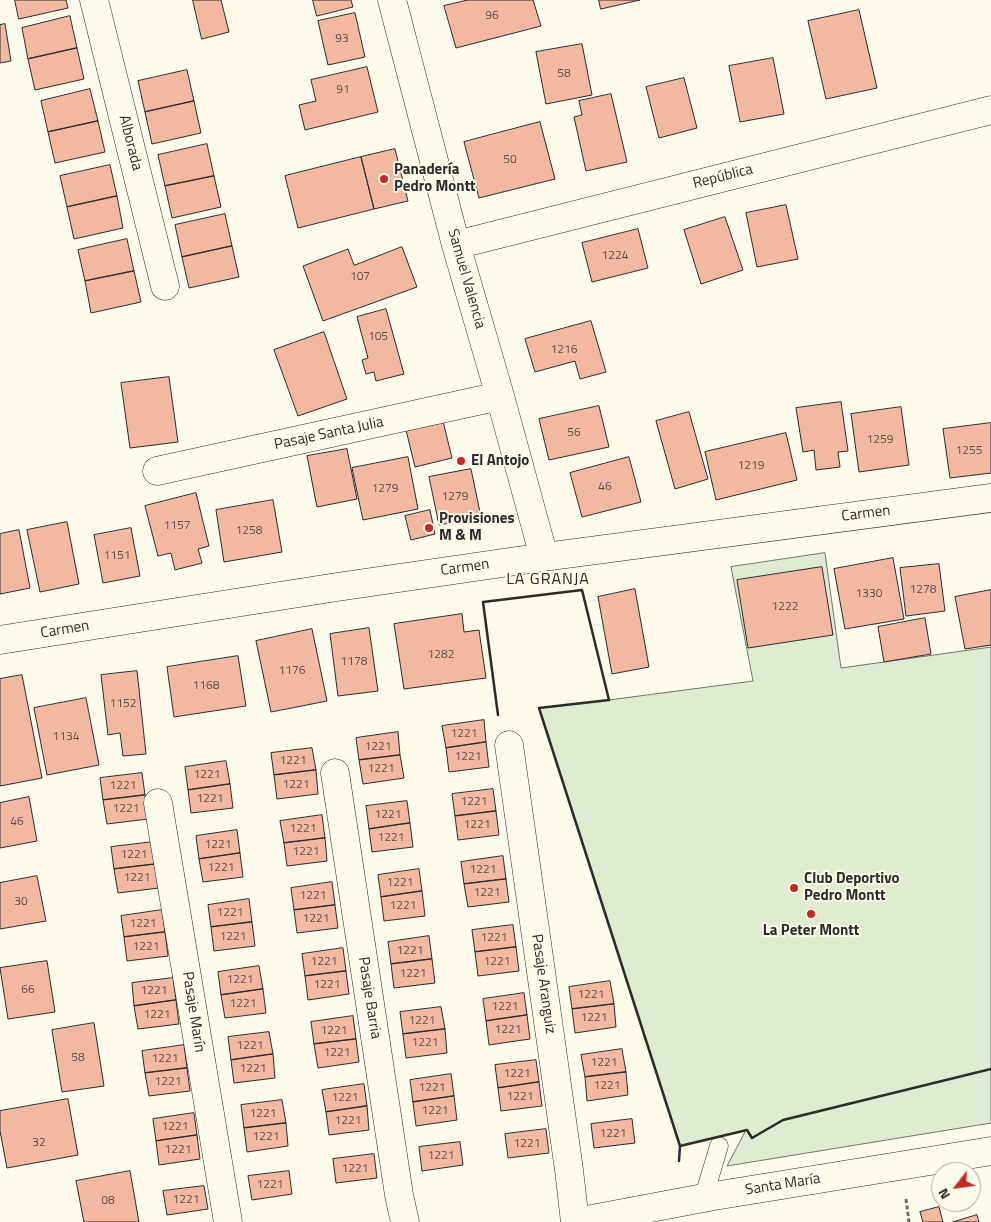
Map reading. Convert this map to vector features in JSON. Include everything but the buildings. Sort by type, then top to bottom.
[{"type":"street","name":"Alborada","points":[[94,0],[165,286]]},
{"type":"street","name":"Samuel Valencia","points":[[392,0],[456,245],[544,557]]},
{"type":"street","name":"República","points":[[456,245],[991,110]]},
{"type":"street","name":"Pasaje Santa Julia","points":[[157,472],[500,396]]},
{"type":"street","name":"Carmen","points":[[0,640],[337,587],[544,557],[991,498]]},
{"type":"street","name":"Pasaje Aranguiz","points":[[509,745],[576,1222]]},
{"type":"street","name":"Pasaje Barria","points":[[335,773],[399,1195],[405,1222]]},
{"type":"street","name":"Pasaje Marín","points":[[158,803],[228,1222]]},
{"type":"street","name":"Santa María","points":[[576,1222],[703,1198],[991,1151]]},
{"type":"lane","points":[[703,1198],[719,1146]]},
{"type":"green space","name":"La Peter Montt","points":[[825,553],[841,668],[991,647],[991,1123],[727,1166],[746,1130],[680,1146],[539,708],[753,681],[731,567]]},
{"type":"wall","points":[[498,715],[483,602],[582,590],[609,700],[539,708],[680,1146],[679,1161]]},
{"type":"wall","points":[[680,1146],[747,1130],[752,1138],[783,1120],[991,1069]]},
{"type":"place","name":"Panadería Pedro Montt","points":[[384,179]]},
{"type":"place","name":"El Antojo","points":[[461,461]]},
{"type":"place","name":"Provisiones M & M","points":[[429,528]]},
{"type":"place","name":"Club Deportivo Pedro Montt","points":[[794,888]]},
{"type":"place","name":"La Peter Montt","points":[[811,914]]},
{"type":"district","name":"LA GRANJA","points":[[548,580]]}]
